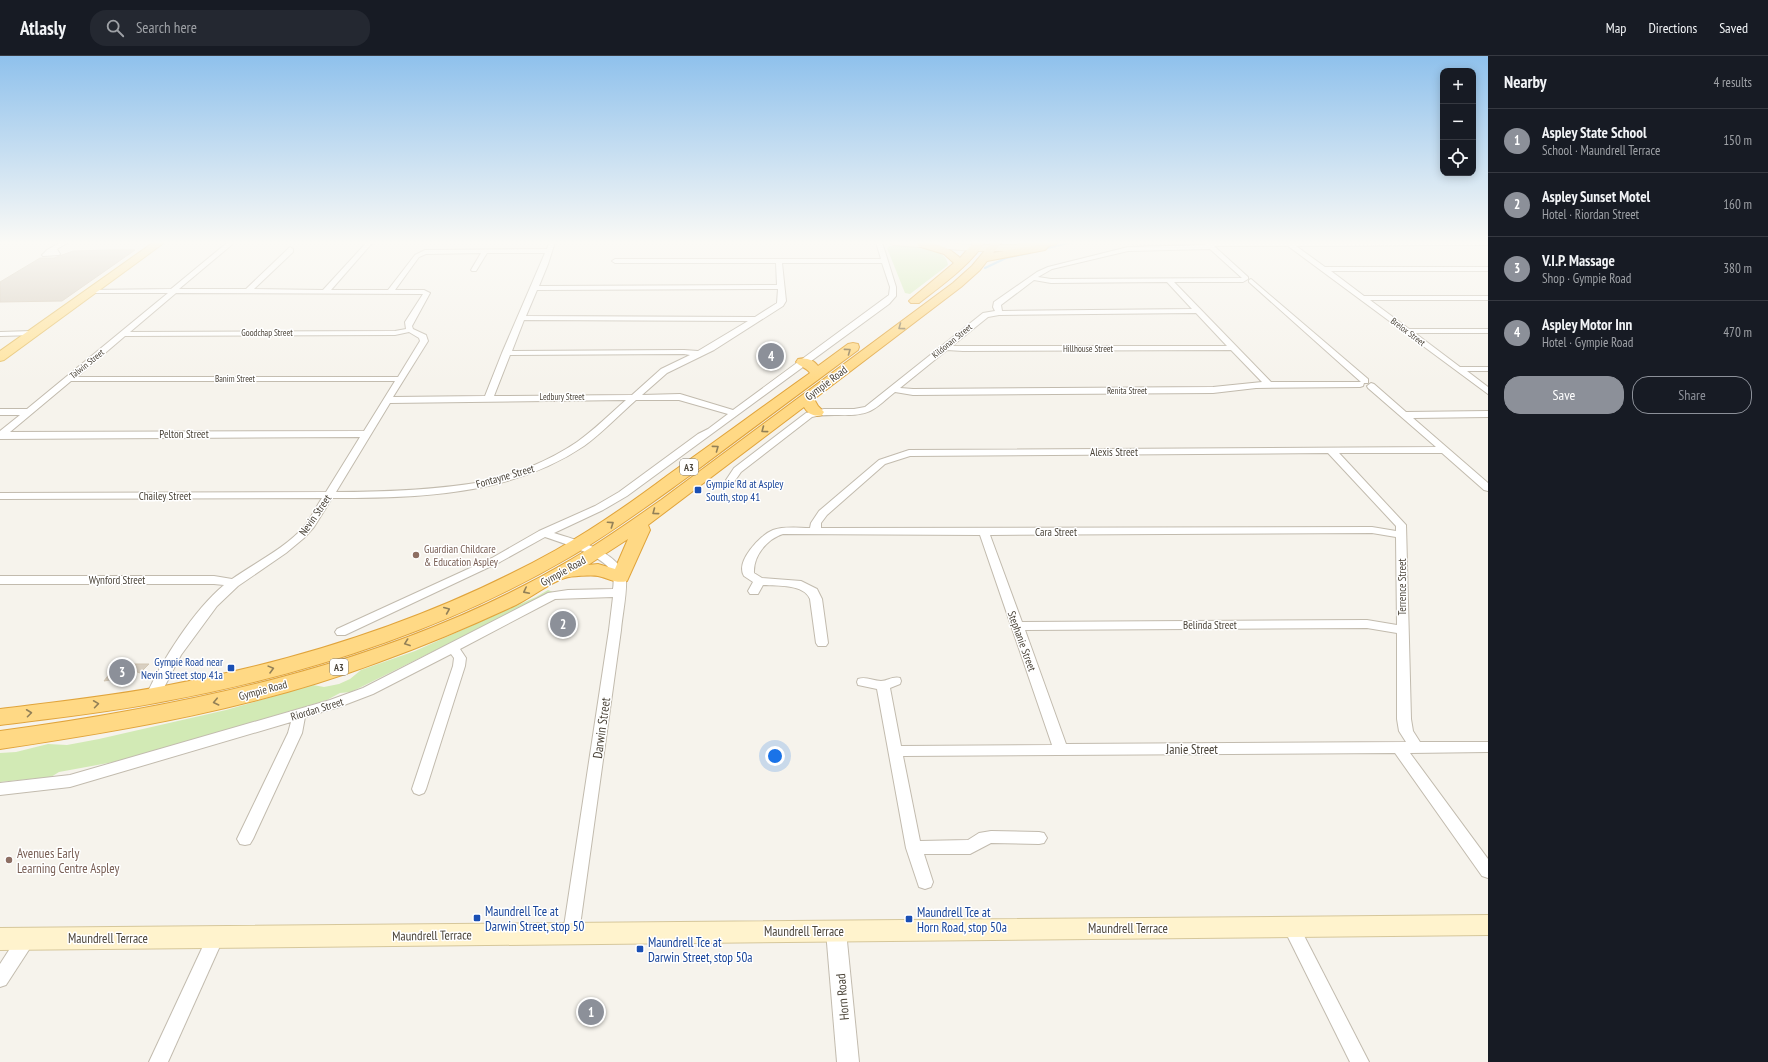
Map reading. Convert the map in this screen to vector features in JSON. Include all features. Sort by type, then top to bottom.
[{"type":"highway","points":[[906,308],[929,289]]},
{"type":"highway","name":"Gympie Road","points":[[0,740],[150,717],[244,696],[325,672],[451,626],[516,596],[561,573],[639,524],[950,289]]},
{"type":"highway","name":"Gympie Road","points":[[0,717],[153,696],[240,677],[311,658],[382,635],[490,591],[540,566],[578,544],[647,498],[861,342]]},
{"type":"highway","points":[[803,362],[811,365],[817,374]]},
{"type":"highway","points":[[787,413],[813,413],[807,398]]},
{"type":"highway","points":[[561,573],[598,570],[619,585],[629,562],[630,552],[640,530],[639,524]]},
{"type":"highway","points":[[45,734],[57,710]]},
{"type":"main road","points":[[0,357],[94,289]]},
{"type":"main road","name":"Maundrell Terrace","points":[[0,939],[1488,925]]},
{"type":"street","name":"Talwin Street","points":[[1,435],[176,289]]},
{"type":"street","points":[[489,398],[506,353],[534,289]]},
{"type":"street","name":"Fontayne Street","points":[[329,495],[391,495],[484,485],[520,474],[556,459],[575,447],[664,371],[699,354],[782,302],[781,289]]},
{"type":"street","points":[[341,632],[504,556],[543,533],[599,508],[623,494],[886,302],[893,294],[893,289]]},
{"type":"street","points":[[999,313],[996,306],[997,304],[1018,289]]},
{"type":"street","points":[[1176,289],[1268,384]]},
{"type":"street","points":[[1256,289],[1365,384],[1404,415],[1488,488]]},
{"type":"street","name":"Brelox Street","points":[[1351,289],[1488,391]]},
{"type":"street","points":[[91,291],[417,291],[427,293],[409,322],[408,326],[410,330]]},
{"type":"street","points":[[1363,298],[1488,298]]},
{"type":"street","name":"Kildonan Street","points":[[813,413],[865,410],[981,317],[989,314],[1198,312]]},
{"type":"street","points":[[521,318],[756,319]]},
{"type":"street","name":"Goodchap Street","points":[[124,334],[395,333],[410,330]]},
{"type":"street","name":"Nevin Street","points":[[153,696],[162,676],[205,612],[217,598],[233,583],[289,548],[309,527],[424,341],[423,338],[410,330]]},
{"type":"street","points":[[1407,331],[1488,331]]},
{"type":"street","points":[[0,334],[32,334]]},
{"type":"street","name":"Hillhouse Street","points":[[944,347],[963,349],[1233,348]]},
{"type":"street","points":[[506,353],[684,352],[699,354]]},
{"type":"street","points":[[1458,369],[1488,369]]},
{"type":"street","name":"Banim Street","points":[[68,379],[401,379]]},
{"type":"street","name":"Renita Street","points":[[893,389],[913,392],[1197,390],[1225,389],[1268,384],[1365,384]]},
{"type":"street","name":"Ledbury Street","points":[[388,400],[685,397],[733,413]]},
{"type":"street","points":[[0,412],[28,412]]},
{"type":"street","points":[[731,480],[737,470],[813,413]]},
{"type":"street","points":[[1404,415],[1488,414]]},
{"type":"street","name":"Pelton Street","points":[[1,435],[367,434]]},
{"type":"street","name":"Alexis Street","points":[[815,531],[816,523],[823,513],[879,464],[885,460],[904,454],[1445,450]]},
{"type":"street","name":"Terrence Street","points":[[1332,451],[1398,520],[1401,525],[1404,719],[1406,731],[1416,748]]},
{"type":"street","name":"Chailey Street","points":[[0,496],[329,495]]},
{"type":"street","name":"Gympie Road","points":[[558,526],[578,544]]},
{"type":"street","name":"Cara Street","points":[[822,643],[816,599],[813,592],[802,585],[757,586],[753,578],[748,574],[748,564],[752,556],[768,537],[782,530],[984,532],[1372,530],[1402,535]]},
{"type":"street","name":"Stephanie Street","points":[[984,532],[1062,750]]},
{"type":"street","name":"Gympie Road","points":[[543,533],[578,544]]},
{"type":"street","points":[[578,544],[613,565],[619,585]]},
{"type":"street","name":"Wynford Street","points":[[0,580],[214,580],[233,583]]},
{"type":"street","name":"Riordan Street","points":[[0,789],[70,781],[351,698],[368,691],[552,596],[619,585]]},
{"type":"street","name":"Darwin Street","points":[[571,933],[615,630],[619,585]]},
{"type":"street","name":"Belinda Street","points":[[1017,626],[1367,624],[1403,630]]},
{"type":"street","points":[[419,789],[459,666],[460,658],[453,647]]},
{"type":"street","points":[[863,682],[889,684],[896,751],[914,848],[925,882]]},
{"type":"street","points":[[245,839],[296,733],[299,714]]},
{"type":"street","name":"Janie Street","points":[[896,751],[1488,747]]},
{"type":"street","points":[[1399,748],[1488,871]]},
{"type":"street","points":[[914,848],[970,847],[984,838],[990,837],[1039,838]]},
{"type":"street","points":[[1291,927],[1360,1062]]},
{"type":"street","name":"Horn Road","points":[[836,931],[848,1062]]},
{"type":"street","points":[[158,1062],[216,937]]},
{"type":"street","points":[[0,979],[26,939]]},
{"type":"green space","points":[[903,289],[917,289],[910,294],[905,293]]},
{"type":"green space","points":[[548,590],[553,592],[351,692],[340,693],[327,700],[130,759],[59,772],[51,777],[0,782],[0,753],[16,752],[48,744],[67,745],[99,739],[226,710],[313,685],[324,687],[339,684],[350,679],[361,670],[415,651],[536,597]]},
{"type":"building","points":[[0,289],[79,289],[62,301],[0,302]]},
{"type":"building","points":[[117,664],[149,664],[140,673],[135,671],[121,678],[104,681]]},
{"type":"place","name":"Aspley Motor Inn","points":[[771,356]]},
{"type":"place","name":"Gympie Rd at Aspley South, stop 41","points":[[698,490]]},
{"type":"place","name":"Guardian Childcare & Education Aspley","points":[[416,555]]},
{"type":"place","name":"Aspley Sunset Motel","points":[[563,624]]},
{"type":"place","name":"Gympie Road near Nevin Street stop 41a","points":[[231,668]]},
{"type":"place","name":"V.I.P. Massage","points":[[122,672]]},
{"type":"place","name":"Avenues Early Learning Centre Aspley","points":[[9,860]]},
{"type":"place","name":"Maundrell Tce at Darwin Street, stop 50","points":[[477,918]]},
{"type":"place","name":"Maundrell Tce at Horn Road, stop 50a","points":[[909,919]]},
{"type":"place","name":"Maundrell Tce at Darwin Street, stop 50a","points":[[640,949]]},
{"type":"place","name":"Aspley State School","points":[[591,1012]]}]
